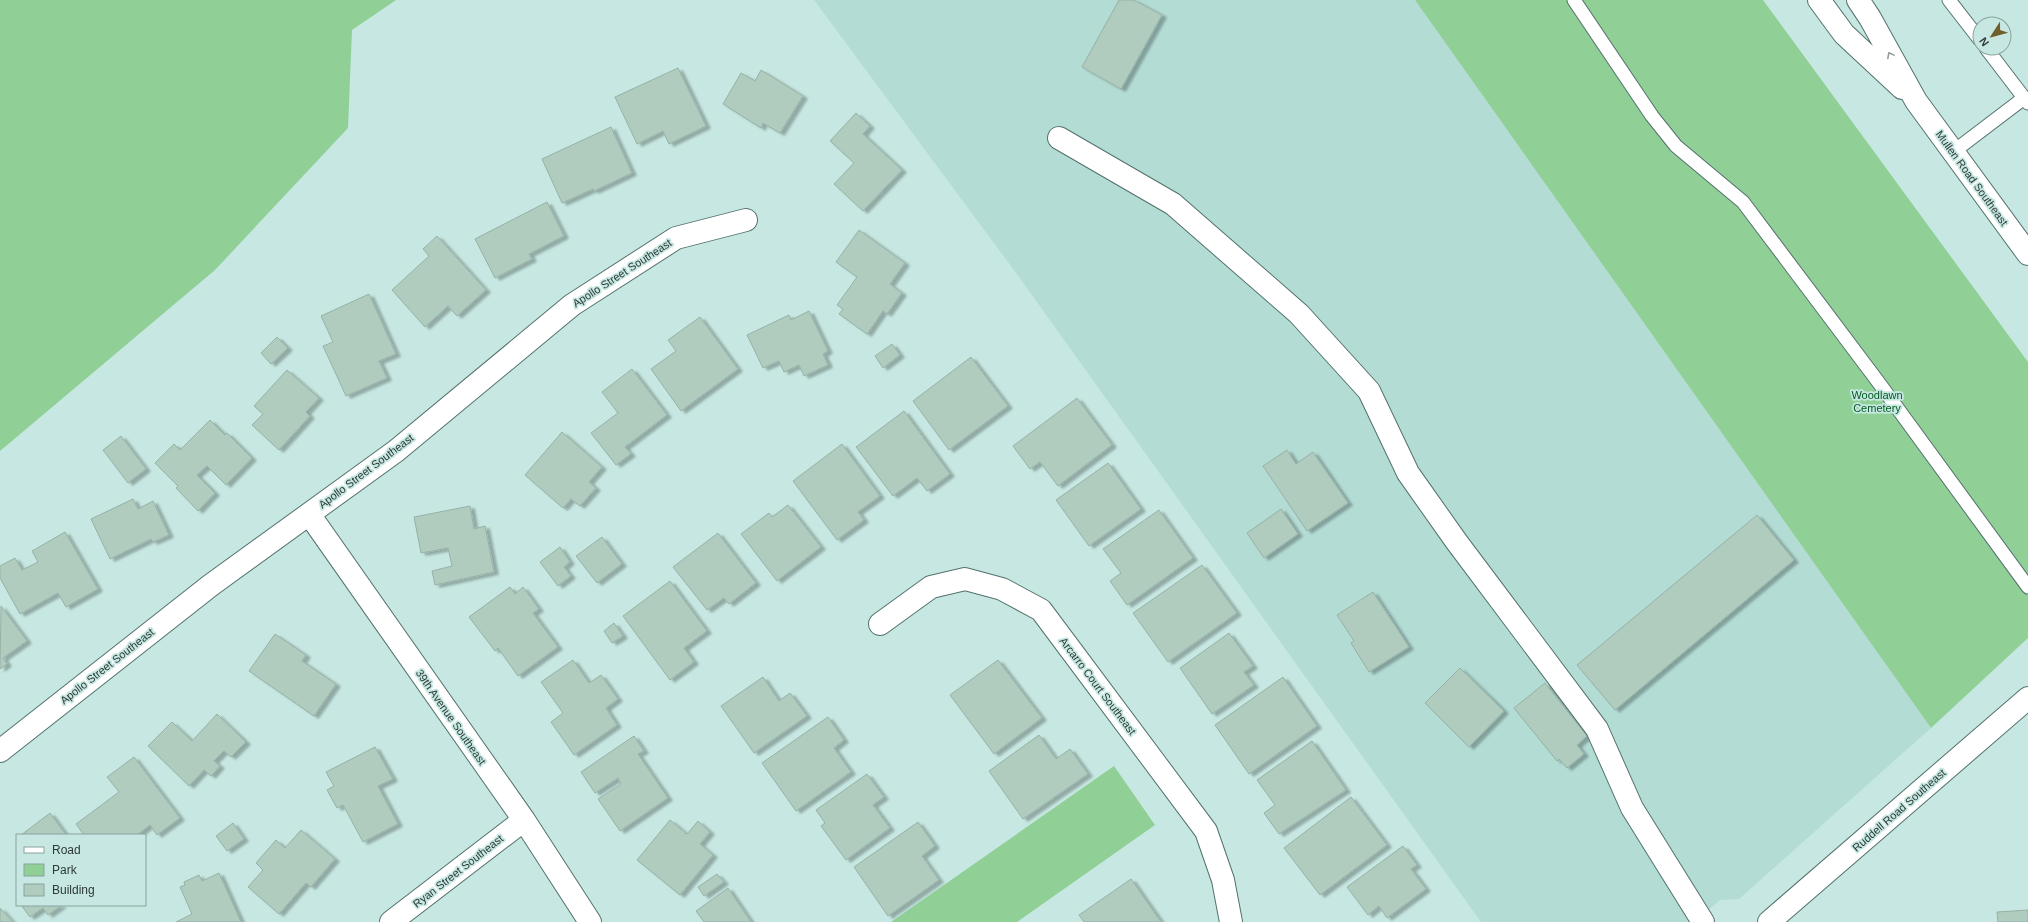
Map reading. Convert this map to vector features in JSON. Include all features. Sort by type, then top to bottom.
[{"type":"street","name":"Mullen Road Southeast","points":[[1819,0],[1844,34],[1916,101]]},
{"type":"street","name":"Mullen Road Southeast","points":[[1858,0],[1870,18],[1916,101],[2028,254]]},
{"type":"street","points":[[1059,138],[1173,204],[1299,314],[1369,392],[1408,473],[1456,541],[1597,729],[1632,808],[1703,922]]},
{"type":"street","name":"Apollo Street Southeast","points":[[0,751],[211,584],[396,451],[572,305],[676,238],[746,220]]},
{"type":"street","name":"39th Avenue Southeast","points":[[309,514],[524,820],[590,922]]},
{"type":"street","name":"Arcarro Court Southeast","points":[[880,624],[931,587],[965,579],[1002,589],[1041,610],[1206,831],[1223,880],[1230,922]]},
{"type":"street","name":"Ruddell Road Southeast","points":[[1769,922],[2028,698]]},
{"type":"street","name":"Ryan Street Southeast","points":[[391,922],[524,820]]},
{"type":"lane","points":[[1574,0],[1652,116],[1676,146],[1743,202],[1879,383],[2028,587]]},
{"type":"lane","points":[[1949,0],[1972,30]]},
{"type":"lane","points":[[1953,152],[2026,100],[1992,56]]},
{"type":"shaded area","points":[[814,0],[1415,0],[1931,728],[1739,899],[1720,900],[1694,922],[1481,922],[1019,277]]},
{"type":"green space","points":[[0,0],[396,0],[352,30],[348,128],[215,270],[0,451]]},
{"type":"green space","name":"Woodlawn Cemetery","points":[[1415,0],[1763,0],[2028,362],[2028,638],[1931,728]]},
{"type":"green space","points":[[1114,766],[1155,825],[1017,922],[891,922]]},
{"type":"building","points":[[1119,0],[1134,0],[1162,15],[1121,89],[1082,67]]},
{"type":"building","points":[[678,68],[706,126],[669,144],[663,131],[637,144],[615,97]]},
{"type":"building","points":[[761,70],[803,96],[780,133],[763,123],[761,128],[723,104],[741,73],[755,81]]},
{"type":"building","points":[[856,113],[870,126],[863,134],[902,170],[863,211],[834,184],[854,163],[830,141]]},
{"type":"building","points":[[611,127],[632,173],[594,191],[593,189],[562,203],[542,159]]},
{"type":"building","points":[[547,202],[564,236],[529,254],[532,259],[495,278],[475,239]]},
{"type":"building","points":[[859,230],[905,263],[890,284],[902,293],[887,314],[883,311],[867,334],[839,314],[843,309],[837,305],[857,277],[836,262]]},
{"type":"building","points":[[437,236],[486,290],[457,316],[448,306],[425,327],[392,290],[429,256],[423,249]]},
{"type":"building","points":[[369,294],[396,354],[379,361],[387,378],[346,396],[323,346],[333,342],[321,316]]},
{"type":"building","points":[[809,311],[828,351],[823,354],[828,365],[804,376],[799,365],[784,372],[779,361],[763,368],[747,335],[789,315],[791,320]]},
{"type":"building","points":[[700,317],[738,369],[681,411],[651,369],[676,351],[668,340]]},
{"type":"building","points":[[277,337],[288,348],[271,364],[261,353]]},
{"type":"building","points":[[892,344],[900,355],[883,368],[875,356]]},
{"type":"building","points":[[971,357],[1008,406],[949,450],[913,401]]},
{"type":"building","points":[[632,369],[667,415],[625,447],[631,454],[616,465],[591,433],[618,413],[602,392]]},
{"type":"building","points":[[287,370],[319,398],[306,412],[310,416],[279,450],[252,425],[263,414],[254,406]]},
{"type":"building","points":[[1077,398],[1112,445],[1058,486],[1040,462],[1030,469],[1013,446]]},
{"type":"building","points":[[904,411],[950,474],[927,491],[917,478],[893,496],[856,447]]},
{"type":"building","points":[[210,420],[225,435],[227,433],[252,458],[226,485],[207,466],[197,475],[215,493],[198,511],[176,488],[178,486],[155,463],[174,444],[180,450]]},
{"type":"building","points":[[562,432],[602,467],[589,482],[596,488],[580,506],[571,499],[563,508],[525,475]]},
{"type":"building","points":[[121,436],[146,469],[128,483],[103,450]]},
{"type":"building","points":[[842,444],[880,496],[858,512],[864,520],[837,540],[793,481]]},
{"type":"building","points":[[1287,450],[1296,464],[1313,452],[1348,503],[1307,531],[1263,466]]},
{"type":"building","points":[[1108,463],[1141,509],[1089,546],[1056,500]]},
{"type":"building","points":[[133,499],[138,509],[153,501],[169,535],[153,542],[151,539],[110,559],[91,519]]},
{"type":"building","points":[[788,505],[821,547],[777,581],[741,534],[769,513],[772,517]]},
{"type":"building","points":[[470,506],[474,529],[485,526],[494,572],[435,585],[432,571],[452,566],[448,548],[421,553],[414,517]]},
{"type":"building","points":[[1281,509],[1298,534],[1264,558],[1247,533]]},
{"type":"building","points":[[1159,510],[1193,558],[1127,605],[1110,581],[1121,573],[1103,549]]},
{"type":"building","points":[[1757,515],[1794,560],[1615,710],[1577,665]]},
{"type":"building","points":[[65,532],[98,589],[66,607],[58,593],[20,614],[0,578],[0,566],[15,558],[22,570],[38,562],[32,551]]},
{"type":"building","points":[[718,533],[756,583],[729,604],[724,598],[707,610],[673,567]]},
{"type":"building","points":[[602,537],[622,564],[597,583],[576,556]]},
{"type":"building","points":[[560,547],[570,562],[564,567],[571,576],[558,586],[540,562]]},
{"type":"building","points":[[1202,565],[1237,613],[1168,662],[1133,613]]},
{"type":"building","points":[[670,581],[707,631],[684,648],[694,662],[670,680],[623,616]]},
{"type":"building","points":[[510,587],[515,594],[523,587],[539,609],[533,613],[558,647],[518,676],[498,648],[495,651],[469,617]]},
{"type":"building","points":[[1373,592],[1409,647],[1369,672],[1351,643],[1354,641],[1337,615]]},
{"type":"building","points":[[1,606],[27,641],[3,658],[7,664],[0,669]]},
{"type":"building","points":[[614,623],[623,636],[612,643],[604,631]]},
{"type":"building","points":[[1229,633],[1253,666],[1244,672],[1254,685],[1212,714],[1180,668]]},
{"type":"building","points":[[275,634],[306,655],[302,661],[336,684],[314,716],[249,671]]},
{"type":"building","points":[[573,660],[589,683],[601,675],[618,699],[606,708],[617,725],[574,755],[551,722],[563,713],[541,682]]},
{"type":"building","points":[[998,660],[1042,718],[994,754],[950,695]]},
{"type":"building","points":[[1460,668],[1504,711],[1469,747],[1425,703]]},
{"type":"building","points":[[763,677],[779,701],[790,693],[807,716],[754,753],[721,706]]},
{"type":"building","points":[[1283,677],[1317,726],[1249,774],[1215,725]]},
{"type":"building","points":[[1545,683],[1587,736],[1577,745],[1584,754],[1567,768],[1559,759],[1557,761],[1514,708]]},
{"type":"building","points":[[217,714],[246,742],[231,757],[224,751],[214,761],[220,766],[211,776],[204,770],[189,786],[148,746],[172,722],[192,741]]},
{"type":"building","points":[[828,717],[844,740],[834,748],[851,772],[796,811],[762,763]]},
{"type":"building","points":[[1039,735],[1056,759],[1070,749],[1088,774],[1023,819],[989,771]]},
{"type":"building","points":[[634,736],[644,751],[638,754],[668,798],[620,831],[598,799],[621,784],[618,778],[595,793],[581,772]]},
{"type":"building","points":[[1312,741],[1346,790],[1279,834],[1264,813],[1275,805],[1257,780]]},
{"type":"building","points":[[375,747],[393,779],[378,786],[398,824],[363,842],[343,805],[337,808],[327,790],[334,786],[326,772]]},
{"type":"building","points":[[134,757],[180,818],[157,835],[150,825],[138,834],[83,834],[76,824],[119,792],[107,777]]},
{"type":"building","points":[[867,774],[884,797],[873,805],[890,828],[846,860],[821,826],[825,823],[816,810]]},
{"type":"building","points":[[1351,797],[1387,845],[1320,895],[1284,848]]},
{"type":"building","points":[[50,813],[65,834],[22,834]]},
{"type":"building","points":[[670,820],[687,834],[698,821],[710,832],[700,844],[713,855],[680,895],[637,860]]},
{"type":"building","points":[[918,822],[935,846],[922,856],[939,880],[888,916],[854,867]]},
{"type":"building","points":[[233,823],[244,839],[227,851],[216,836]]},
{"type":"building","points":[[301,830],[335,859],[311,887],[306,883],[279,914],[248,887],[263,870],[256,863],[276,840],[285,848]]},
{"type":"building","points":[[1403,846],[1417,865],[1411,869],[1426,889],[1387,918],[1379,906],[1368,915],[1347,887]]},
{"type":"building","points":[[219,873],[241,922],[176,922],[192,914],[180,887],[185,885],[184,882],[199,875],[202,881]]},
{"type":"building","points":[[717,874],[724,882],[704,896],[698,887]]},
{"type":"building","points":[[1131,879],[1161,922],[1084,922],[1079,915]]},
{"type":"building","points":[[728,888],[751,922],[704,922],[696,911]]},
{"type":"building","points":[[22,906],[61,906],[48,915],[43,908],[30,917]]},
{"type":"building","points":[[0,908],[13,922],[0,922]]},
{"type":"building","points":[[2028,910],[2028,922],[1998,922],[1997,912]]}]
